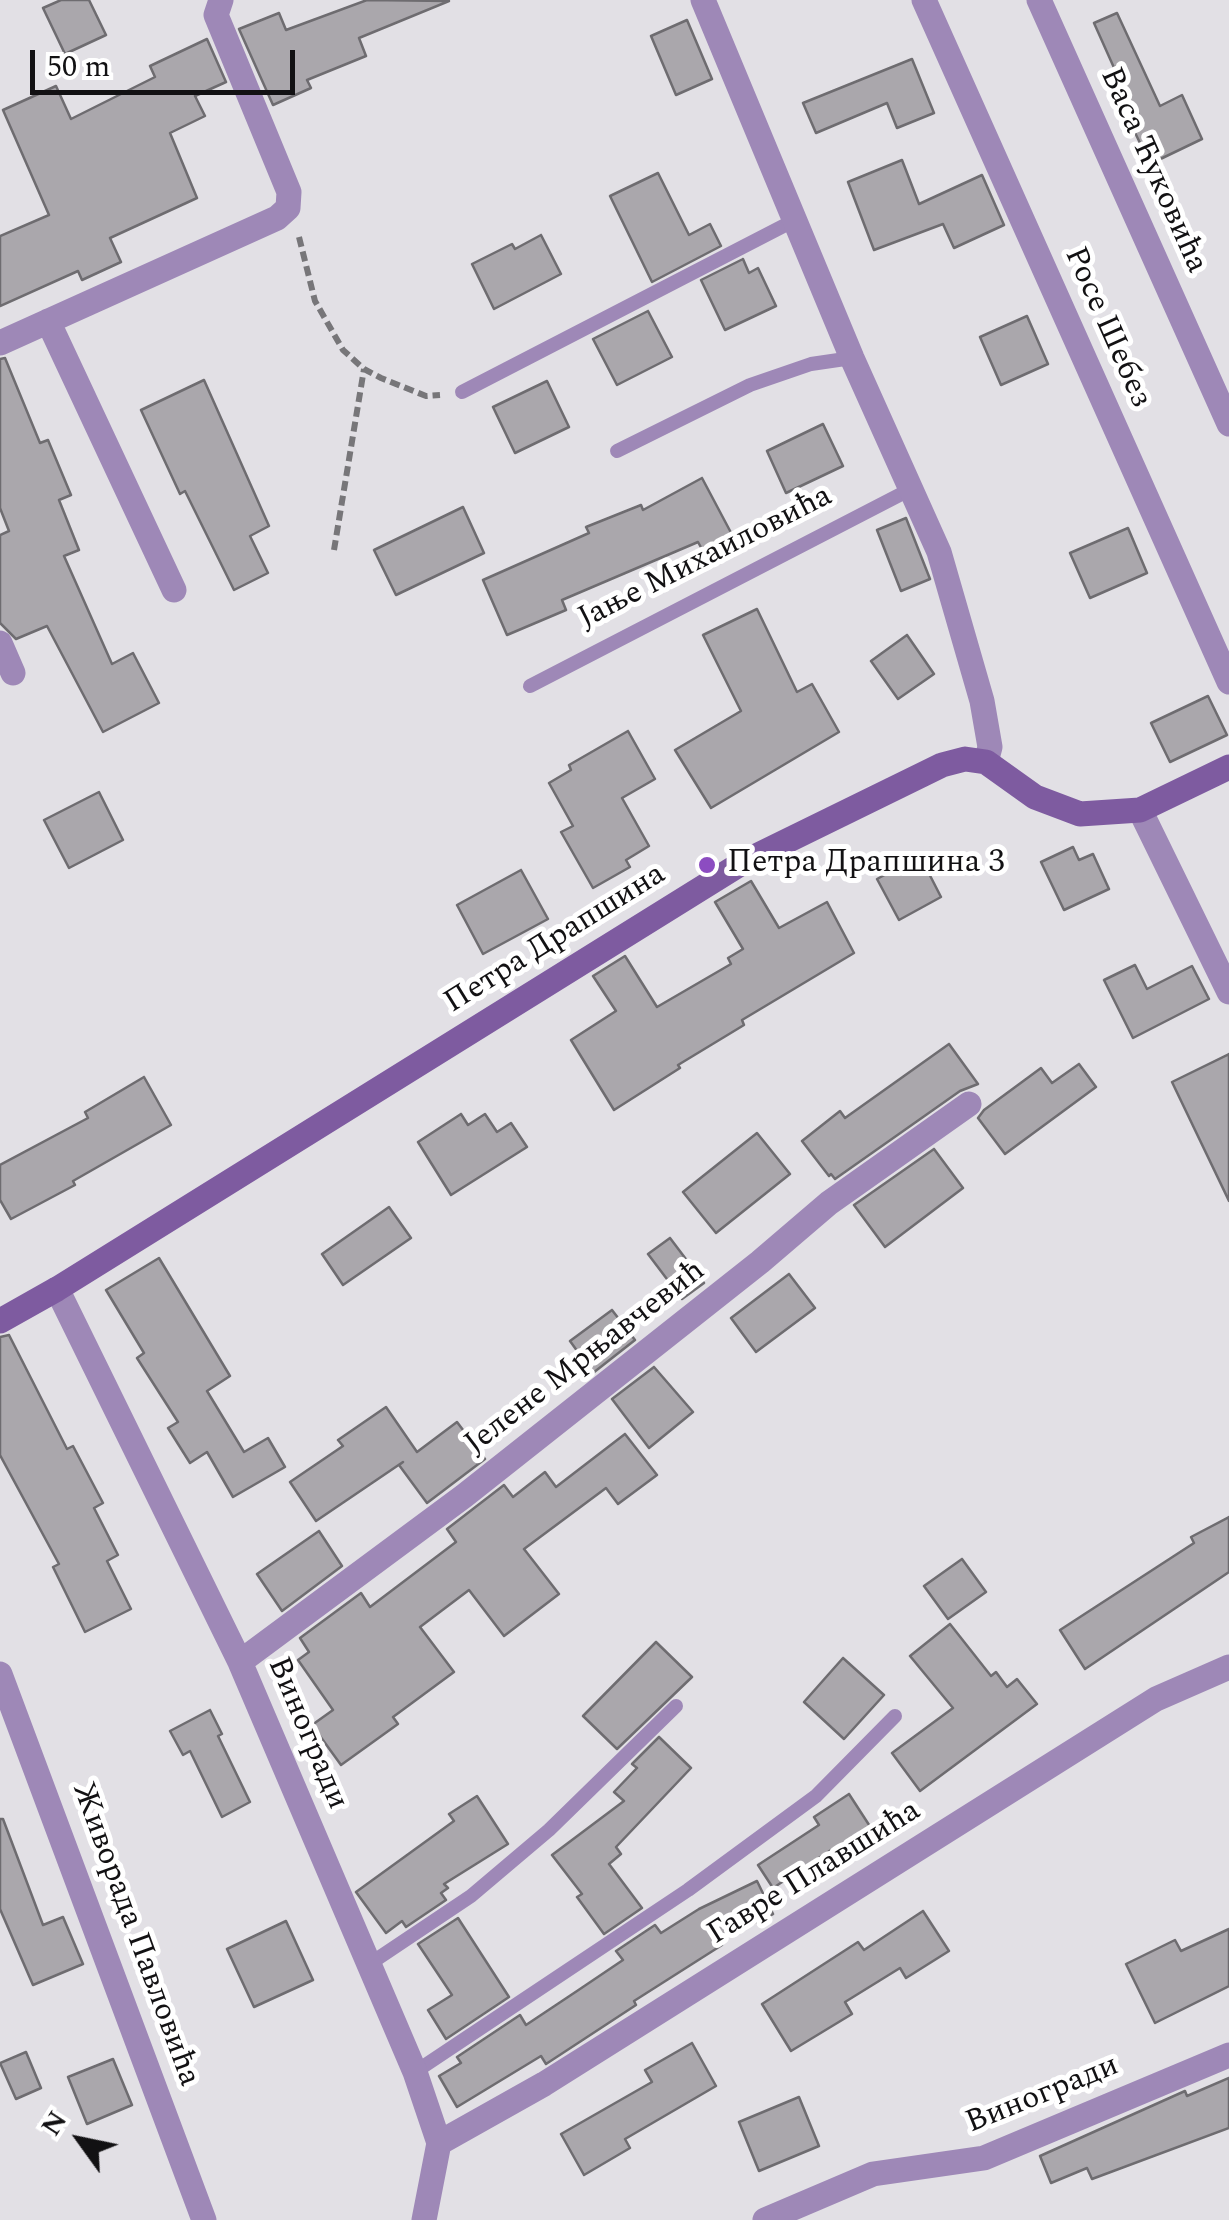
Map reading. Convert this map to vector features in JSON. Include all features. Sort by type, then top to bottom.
[{"type":"street","points":[[0,342],[277,218],[288,208],[290,192],[216,15],[220,0]]},
{"type":"street","points":[[703,0],[852,358],[939,552],[985,717],[990,747],[986,762],[1035,797],[1080,814],[1140,810],[1229,767]]},
{"type":"street","name":"Росе Шебез","points":[[924,0],[1229,682]]},
{"type":"street","name":"Васа Ћуковића","points":[[1039,0],[1229,424]]},
{"type":"street","points":[[48,321],[174,590]]},
{"type":"street","points":[[0,643],[13,673]]},
{"type":"street","name":"Петра Драпшина","points":[[0,1321],[742,863],[942,765],[965,759],[986,762]]},
{"type":"street","points":[[1140,810],[1229,992]]},
{"type":"street","name":"Јелене Мрњавчевић","points":[[240,1662],[464,1496],[829,1203],[969,1104]]},
{"type":"street","name":"Виногради","points":[[57,1289],[240,1662],[414,2072],[438,2142],[424,2220]]},
{"type":"street","name":"Гавре Плавшића","points":[[438,2142],[544,2084],[1156,1699],[1229,1666]]},
{"type":"street","name":"Живорада Павловића","points":[[0,1674],[204,2220]]},
{"type":"street","name":"Виногради","points":[[764,2220],[873,2174],[984,2158],[1229,2055]]},
{"type":"lane","points":[[462,392],[795,220]]},
{"type":"lane","points":[[617,451],[750,385],[812,364],[852,358]]},
{"type":"lane","name":"Јање Михаиловића","points":[[530,686],[911,489]]},
{"type":"lane","points":[[368,1965],[471,1896],[549,1830],[676,1706]]},
{"type":"lane","points":[[414,2072],[688,1890],[816,1796],[895,1716]]},
{"type":"path","points":[[288,208],[298,230],[314,301],[343,350],[364,369],[426,396],[462,392]]},
{"type":"path","points":[[334,550],[364,369]]},
{"type":"building","points":[[61,0],[89,0],[106,35],[65,54],[43,8]]},
{"type":"building","points":[[367,0],[449,1],[359,38],[366,56],[307,80],[311,88],[273,105],[239,29],[279,13],[286,30]]},
{"type":"building","points":[[1117,13],[1160,106],[1182,95],[1202,139],[1150,164],[1129,120],[1136,117],[1094,23]]},
{"type":"building","points":[[687,20],[712,79],[676,95],[651,36]]},
{"type":"building","points":[[207,39],[226,82],[195,96],[205,116],[170,133],[197,198],[110,238],[121,262],[82,280],[78,271],[0,306],[0,236],[49,215],[3,110],[56,86],[71,119],[155,77],[150,66]]},
{"type":"building","points":[[912,59],[934,113],[897,128],[887,103],[816,133],[803,103]]},
{"type":"building","points":[[902,160],[919,204],[982,175],[1004,225],[954,248],[943,224],[874,250],[848,182]]},
{"type":"building","points":[[658,173],[689,235],[710,224],[721,246],[652,282],[610,196]]},
{"type":"building","points":[[541,235],[561,274],[494,309],[472,264]]},
{"type":"building","points":[[743,259],[749,273],[758,268],[776,306],[725,330],[701,280]]},
{"type":"building","points":[[648,311],[672,357],[617,385],[593,339]]},
{"type":"building","points":[[1027,316],[1048,364],[1001,385],[980,337]]},
{"type":"building","points":[[5,358],[40,443],[48,440],[71,495],[59,500],[79,550],[64,556],[112,664],[133,653],[159,703],[103,732],[47,626],[16,639],[0,623],[0,535],[9,531],[0,508],[0,359]]},
{"type":"building","points":[[204,380],[269,526],[250,536],[268,573],[234,590],[185,491],[180,494],[141,410]]},
{"type":"building","points":[[547,381],[569,427],[515,453],[493,407]]},
{"type":"building","points":[[823,424],[843,466],[786,493],[767,451]]},
{"type":"building","points":[[702,478],[737,544],[708,560],[698,542],[562,600],[566,610],[507,635],[483,580],[589,533],[586,527],[641,505],[643,510]]},
{"type":"building","points":[[463,507],[484,553],[396,595],[374,550]]},
{"type":"building","points":[[906,518],[930,579],[901,591],[877,530]]},
{"type":"building","points":[[1128,528],[1147,573],[1090,598],[1070,553]]},
{"type":"building","points":[[757,609],[797,692],[812,684],[839,732],[711,808],[675,750],[741,711],[703,635]]},
{"type":"building","points":[[907,635],[934,674],[898,699],[871,661]]},
{"type":"building","points":[[1208,696],[1227,735],[1170,762],[1151,723]]},
{"type":"building","points":[[628,731],[655,779],[622,798],[649,846],[626,860],[630,867],[593,888],[561,832],[573,826],[549,783],[571,770],[569,765]]},
{"type":"building","points":[[99,792],[123,840],[69,868],[44,820]]},
{"type":"building","points":[[1073,847],[1079,860],[1093,854],[1109,889],[1064,910],[1041,862]]},
{"type":"building","points":[[920,856],[941,897],[899,920],[877,879]]},
{"type":"building","points":[[521,870],[548,919],[483,954],[457,905]]},
{"type":"building","points":[[751,881],[779,928],[827,902],[854,953],[742,1020],[744,1025],[614,1110],[571,1040],[616,1011],[593,976],[625,956],[657,1007],[731,964],[728,958],[743,949],[715,902]]},
{"type":"building","points":[[1135,965],[1147,989],[1192,966],[1209,999],[1133,1038],[1104,980]]},
{"type":"building","points":[[949,1044],[978,1084],[960,1091],[835,1179],[829,1176],[802,1141],[840,1111],[845,1118]]},
{"type":"building","points":[[1229,1054],[1229,1201],[1172,1082]]},
{"type":"building","points":[[1079,1064],[1096,1087],[1005,1154],[978,1118],[984,1110],[1041,1068],[1052,1083]]},
{"type":"building","points":[[144,1077],[171,1125],[73,1181],[75,1185],[11,1219],[0,1200],[0,1165],[88,1118],[85,1112]]},
{"type":"building","points":[[461,1114],[468,1125],[485,1114],[497,1132],[511,1123],[527,1147],[451,1195],[418,1142]]},
{"type":"building","points":[[757,1133],[790,1174],[716,1233],[683,1192]]},
{"type":"building","points":[[934,1149],[963,1188],[885,1247],[854,1205]]},
{"type":"building","points":[[389,1207],[411,1238],[343,1285],[322,1254]]},
{"type":"building","points":[[670,1238],[704,1283],[682,1299],[648,1254]]},
{"type":"building","points":[[159,1258],[230,1376],[207,1391],[244,1452],[268,1438],[285,1467],[233,1497],[207,1452],[190,1463],[168,1428],[178,1422],[137,1358],[144,1353],[106,1290]]},
{"type":"building","points":[[789,1274],[815,1308],[756,1352],[731,1318]]},
{"type":"building","points":[[612,1310],[635,1340],[593,1373],[570,1341]]},
{"type":"building","points":[[9,1335],[67,1449],[73,1446],[103,1503],[94,1508],[118,1555],[107,1561],[131,1609],[85,1632],[53,1567],[59,1564],[0,1455],[0,1337]]},
{"type":"building","points":[[654,1367],[693,1412],[649,1448],[612,1399]]},
{"type":"building","points":[[386,1407],[417,1452],[457,1422],[485,1459],[427,1503],[399,1465],[403,1462],[316,1521],[290,1482],[343,1446],[338,1440]]},
{"type":"building","points":[[625,1434],[657,1475],[618,1504],[606,1488],[524,1549],[559,1594],[504,1636],[469,1590],[420,1627],[454,1672],[393,1717],[398,1724],[341,1765],[312,1725],[333,1710],[298,1660],[309,1652],[300,1638],[361,1593],[370,1607],[456,1542],[447,1529],[504,1485],[513,1497],[545,1472],[556,1487]]},
{"type":"building","points":[[1229,1517],[1229,1572],[1085,1669],[1060,1630],[1194,1543],[1191,1537]]},
{"type":"building","points":[[319,1531],[342,1566],[282,1611],[257,1574]]},
{"type":"building","points":[[962,1559],[986,1592],[948,1619],[924,1586]]},
{"type":"building","points":[[950,1624],[991,1676],[996,1672],[1007,1687],[1017,1679],[1037,1704],[920,1791],[892,1753],[953,1708],[910,1656]]},
{"type":"building","points":[[656,1642],[692,1677],[617,1749],[583,1716]]},
{"type":"building","points":[[843,1658],[884,1695],[844,1739],[804,1702]]},
{"type":"building","points":[[210,1710],[222,1734],[218,1736],[250,1802],[222,1817],[190,1751],[183,1755],[170,1731]]},
{"type":"building","points":[[659,1737],[691,1768],[616,1847],[621,1854],[609,1864],[642,1908],[604,1934],[577,1897],[582,1894],[552,1855],[624,1801],[614,1792],[637,1768],[632,1764]]},
{"type":"building","points":[[849,1794],[873,1831],[838,1854],[834,1848],[773,1888],[758,1865],[819,1825],[814,1817]]},
{"type":"building","points":[[477,1796],[508,1844],[444,1884],[448,1888],[441,1893],[446,1900],[406,1927],[402,1921],[386,1933],[356,1892],[454,1821],[449,1814]]},
{"type":"building","points":[[0,1819],[43,1925],[63,1917],[83,1964],[33,1985],[0,1909]]},
{"type":"building","points":[[757,1881],[773,1914],[719,1940],[722,1945],[546,2064],[541,2056],[457,2107],[439,2076],[461,2063],[457,2057],[520,2015],[526,2025],[623,1960],[616,1951],[655,1925],[661,1933],[699,1909]]},
{"type":"building","points":[[923,1911],[949,1951],[906,1978],[900,1968],[845,2002],[852,2014],[791,2051],[762,2004],[858,1942],[864,1950]]},
{"type":"building","points":[[458,1918],[509,1997],[446,2039],[428,2010],[452,1995],[418,1944]]},
{"type":"building","points":[[286,1921],[313,1980],[254,2007],[227,1949]]},
{"type":"building","points":[[1229,1929],[1229,1986],[1155,2023],[1126,1964],[1175,1940],[1181,1951]]},
{"type":"building","points":[[692,2043],[716,2086],[625,2139],[630,2148],[584,2175],[561,2134],[652,2082],[645,2070]]},
{"type":"building","points":[[26,2052],[41,2088],[16,2099],[0,2063]]},
{"type":"building","points":[[113,2059],[132,2105],[87,2124],[68,2077]]},
{"type":"building","points":[[1229,2078],[1229,2128],[1092,2179],[1087,2168],[1051,2183],[1040,2156],[1185,2091],[1187,2096]]},
{"type":"building","points":[[799,2097],[819,2146],[759,2171],[739,2122]]},
{"type":"place","name":"Петра Драпшина 3","points":[[707,865]]}]
